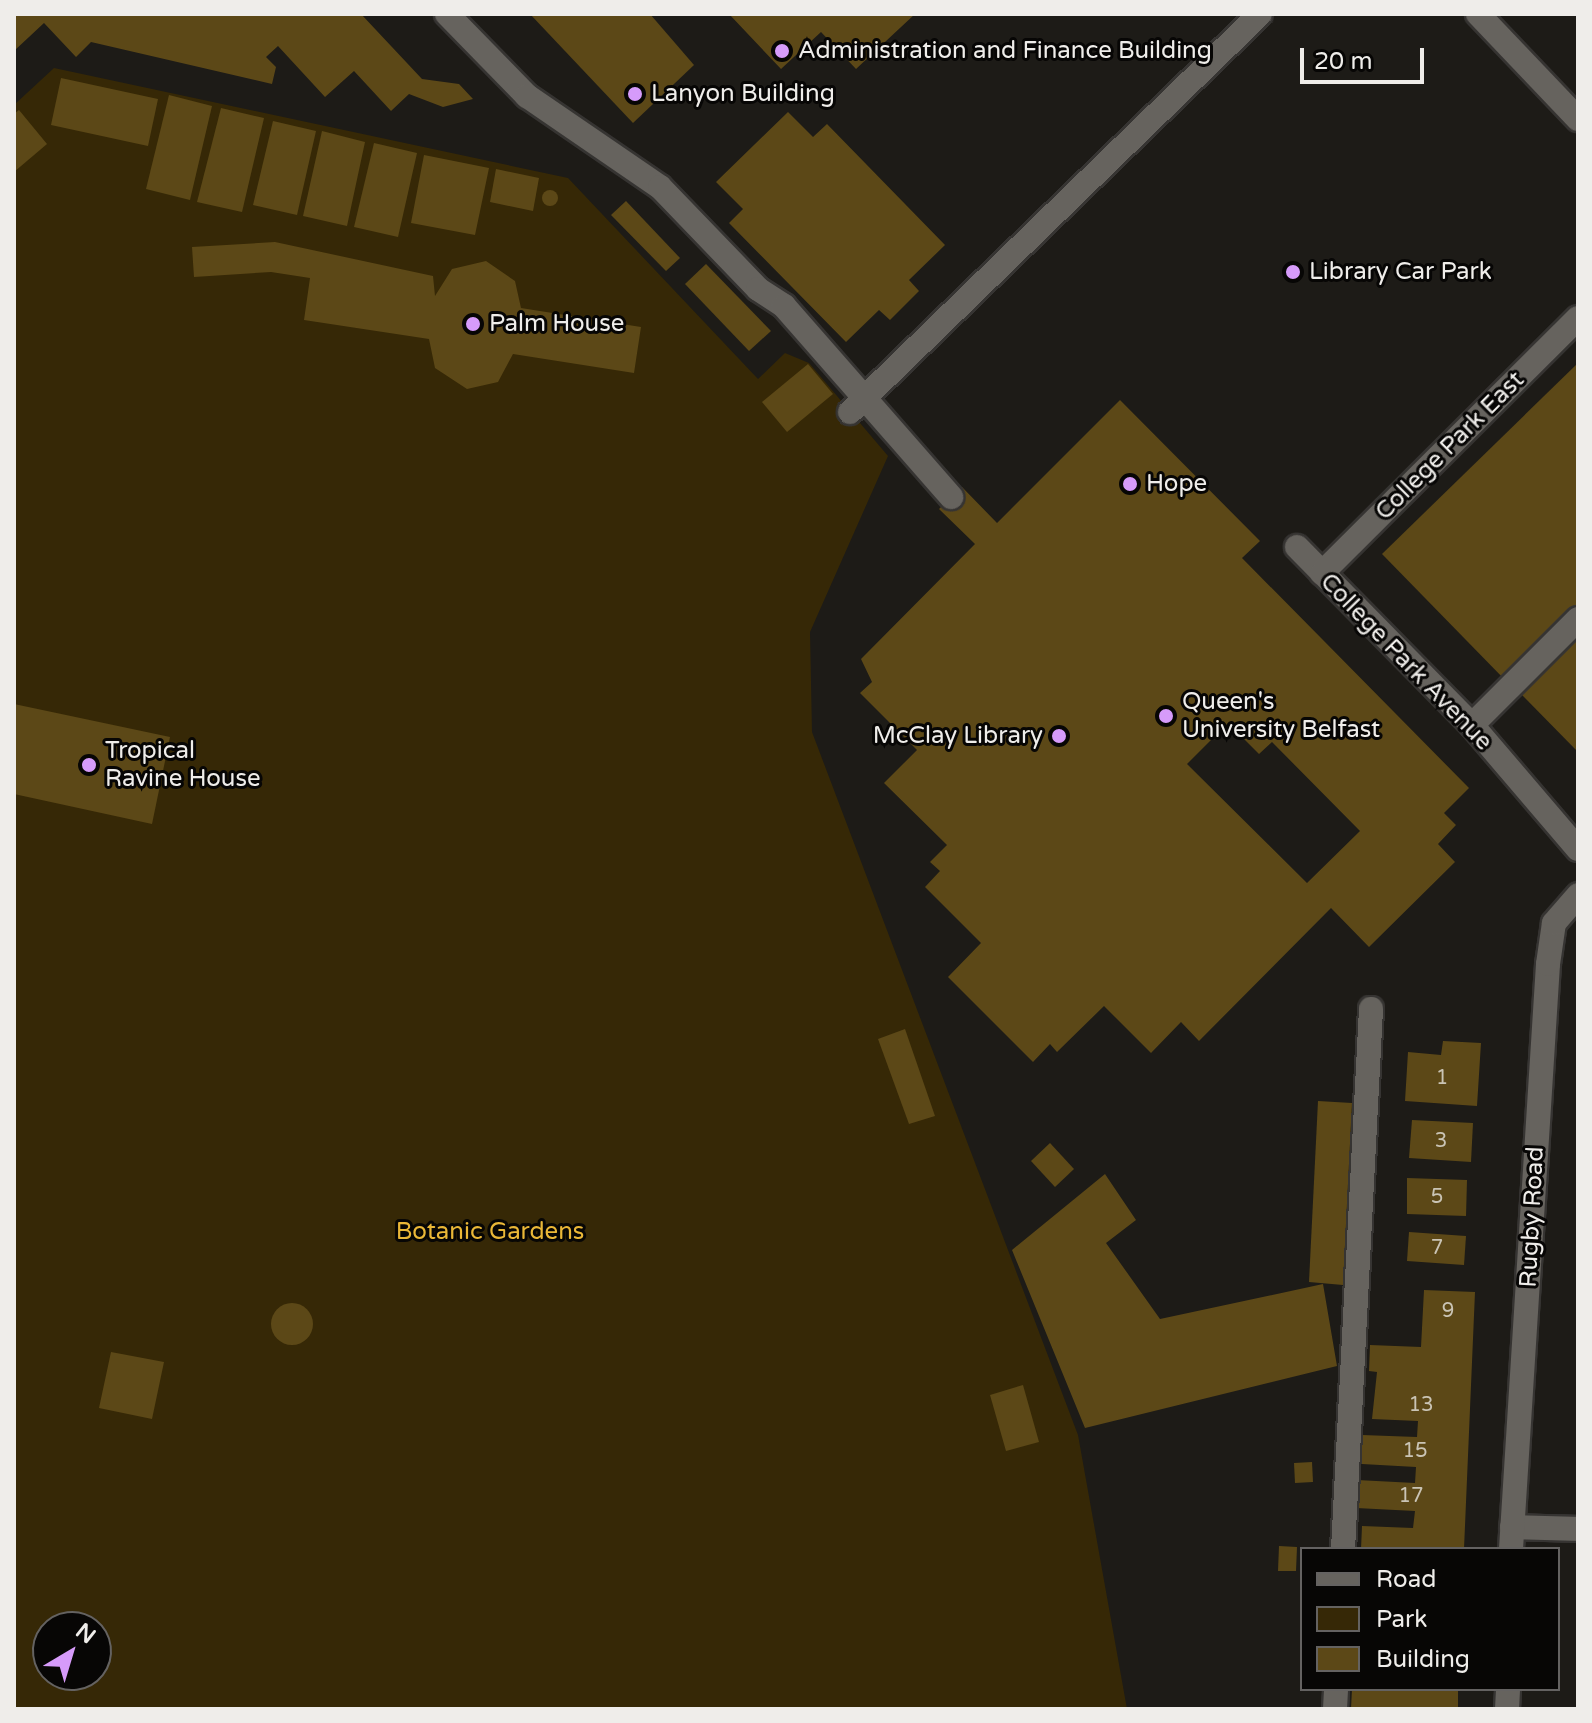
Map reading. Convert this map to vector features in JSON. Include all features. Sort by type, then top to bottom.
[{"type":"street","points":[[447,14],[527,96],[660,187],[758,289],[784,306],[857,405],[951,497]]},
{"type":"street","points":[[857,405],[1260,14]]},
{"type":"street","points":[[1478,14],[1578,119]]},
{"type":"street","name":"College Park East","points":[[1322,573],[1578,318]]},
{"type":"street","name":"College Park Avenue","points":[[1297,547],[1472,725],[1578,849]]},
{"type":"street","points":[[1472,725],[1578,619]]},
{"type":"street","name":"Rugby Road","points":[[1512,1538],[1548,964],[1554,923],[1578,895]]},
{"type":"street","points":[[1343,1547],[1371,1009]]},
{"type":"street","points":[[1512,1538],[1578,1529]]},
{"type":"green space","name":"Botanic Gardens","points":[[54,68],[568,178],[758,379],[785,353],[809,363],[888,456],[810,632],[812,732],[1078,1435],[1127,1709],[14,1709],[14,105]]},
{"type":"building","points":[[14,14],[361,14],[422,79],[459,84],[473,99],[443,107],[409,94],[391,111],[354,71],[325,97],[278,46],[266,57],[276,67],[272,84],[91,42],[76,57],[44,23],[14,51]]},
{"type":"building","name":"Lanyon Building","points":[[530,14],[650,14],[694,65],[633,123]]},
{"type":"building","name":"Administration and Finance Building","points":[[729,14],[915,14],[856,69],[821,32],[781,69]]},
{"type":"building","points":[[61,78],[158,99],[148,146],[51,125]]},
{"type":"building","points":[[169,95],[212,106],[190,200],[146,189]]},
{"type":"building","points":[[221,108],[264,118],[242,212],[197,202]]},
{"type":"building","points":[[19,110],[47,144],[14,172],[14,114]]},
{"type":"building","points":[[788,112],[813,137],[827,124],[945,245],[909,280],[919,291],[890,320],[879,310],[846,342],[729,223],[743,209],[716,182]]},
{"type":"building","points":[[273,121],[316,131],[297,215],[253,205]]},
{"type":"building","points":[[322,131],[365,142],[347,226],[303,216]]},
{"type":"building","points":[[374,143],[417,153],[398,237],[354,227]]},
{"type":"building","points":[[424,155],[489,168],[475,235],[411,223]]},
{"type":"building","points":[[496,169],[539,178],[533,211],[490,202]]},
{"type":"building","points":[[547,190],[553,190],[558,198],[556,204],[547,206],[542,201],[542,195]]},
{"type":"building","points":[[626,201],[680,258],[666,271],[611,215]]},
{"type":"building","name":"Palm House","points":[[275,242],[433,276],[435,296],[452,269],[486,261],[515,281],[521,308],[641,327],[634,373],[513,354],[498,382],[467,389],[435,368],[429,339],[304,320],[310,278],[271,272],[194,277],[192,247]]},
{"type":"building","points":[[706,264],[771,331],[749,351],[685,284]]},
{"type":"building","points":[[1578,363],[1578,612],[1507,682],[1382,554]]},
{"type":"building","points":[[808,364],[833,394],[787,432],[762,402]]},
{"type":"building","name":"McClay Library","points":[[1120,400],[1260,541],[1242,558],[1469,788],[1444,813],[1456,825],[1438,844],[1455,862],[1369,947],[1331,908],[1199,1041],[1181,1022],[1151,1053],[1104,1006],[1057,1052],[1050,1044],[1033,1062],[948,977],[981,943],[925,887],[940,871],[930,862],[947,845],[884,783],[917,750],[860,693],[872,682],[861,659],[975,544],[939,509],[962,487],[997,523]],"holes":[[[1228,723],[1259,754],[1272,742],[1360,831],[1307,883],[1187,764]]]},
{"type":"building","points":[[1578,639],[1578,752],[1521,694]]},
{"type":"building","name":"Tropical Ravine House","points":[[14,704],[170,737],[152,824],[14,794]]},
{"type":"building","points":[[905,1029],[935,1116],[909,1124],[878,1039]]},
{"type":"building","points":[[1443,1041],[1481,1043],[1477,1106],[1405,1101],[1408,1052],[1441,1055]]},
{"type":"building","points":[[1318,1101],[1352,1103],[1343,1285],[1309,1282]]},
{"type":"building","points":[[1412,1120],[1473,1123],[1471,1162],[1409,1158]]},
{"type":"building","points":[[1050,1143],[1074,1169],[1055,1187],[1031,1161]]},
{"type":"building","points":[[1105,1174],[1136,1220],[1106,1243],[1160,1319],[1323,1284],[1337,1366],[1085,1428],[1012,1250]]},
{"type":"building","points":[[1407,1178],[1467,1180],[1466,1216],[1407,1214]]},
{"type":"building","points":[[1409,1232],[1466,1236],[1464,1265],[1407,1261]]},
{"type":"building","points":[[1424,1290],[1475,1292],[1464,1547],[1361,1547],[1362,1526],[1413,1528],[1415,1511],[1356,1508],[1357,1480],[1415,1483],[1416,1467],[1362,1464],[1362,1435],[1417,1437],[1418,1421],[1372,1419],[1377,1372],[1369,1371],[1370,1345],[1421,1347]]},
{"type":"building","points":[[292,1303],[307,1309],[313,1324],[307,1339],[292,1345],[277,1339],[271,1324],[277,1309]]},
{"type":"building","points":[[111,1352],[164,1362],[152,1419],[99,1408]]},
{"type":"building","points":[[1023,1385],[1039,1442],[1006,1451],[990,1395]]},
{"type":"building","points":[[1312,1462],[1313,1482],[1295,1483],[1294,1463]]},
{"type":"building","points":[[1279,1546],[1297,1547],[1296,1571],[1278,1571]]},
{"type":"building","points":[[1352,1691],[1458,1691],[1458,1709],[1351,1709]]},
{"type":"place","name":"Administration and Finance Building","points":[[782,51]]},
{"type":"place","name":"Lanyon Building","points":[[635,94]]},
{"type":"place","name":"Library Car Park","points":[[1293,272]]},
{"type":"place","name":"Palm House","points":[[473,324]]},
{"type":"place","name":"Hope","points":[[1130,484]]},
{"type":"place","name":"Queen's University Belfast","points":[[1166,716]]},
{"type":"place","name":"McClay Library","points":[[1059,736]]},
{"type":"place","name":"Tropical Ravine House","points":[[89,765]]}]
